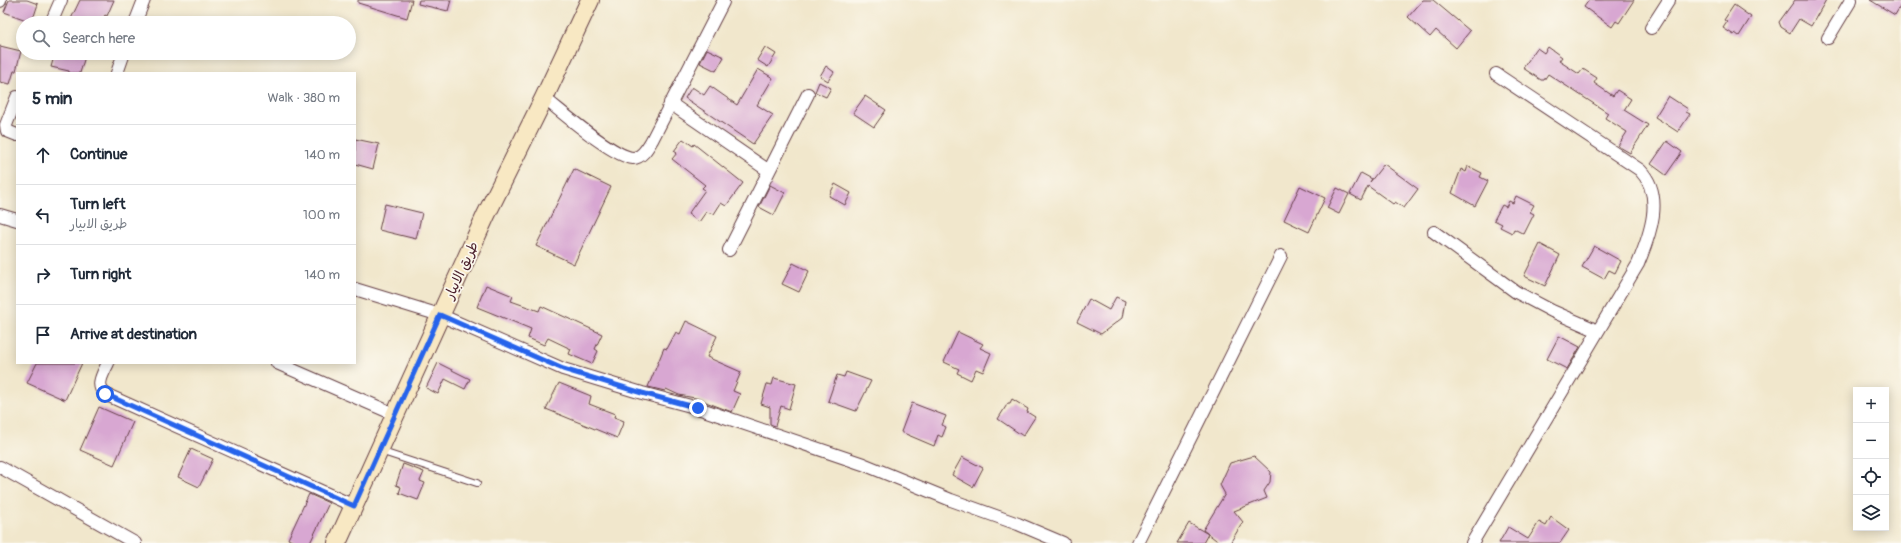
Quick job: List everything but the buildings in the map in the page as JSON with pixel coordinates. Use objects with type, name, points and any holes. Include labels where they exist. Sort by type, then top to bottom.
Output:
[{"type":"main road","name":"طريق الابيار","points":[[337,543],[394,414],[486,215],[544,98],[590,0]]},
{"type":"street","points":[[53,16],[61,0]]},
{"type":"street","points":[[138,16],[144,0]]},
{"type":"street","points":[[1651,28],[1669,0]]},
{"type":"street","points":[[1828,38],[1851,0]]},
{"type":"street","points":[[544,98],[620,154],[633,158],[646,151],[723,2]]},
{"type":"street","points":[[117,72],[122,60]]},
{"type":"street","points":[[1472,543],[1638,264],[1646,243],[1654,211],[1654,194],[1648,178],[1640,170],[1496,74]]},
{"type":"street","points":[[729,250],[808,94]]},
{"type":"street","points":[[16,100],[6,125],[7,131],[16,135]]},
{"type":"street","points":[[670,103],[768,171]]},
{"type":"street","points":[[0,215],[16,220]]},
{"type":"street","points":[[1434,232],[1516,292],[1552,311],[1598,330]]},
{"type":"street","points":[[1138,543],[1281,256]]},
{"type":"street","points":[[356,289],[440,315],[563,369],[698,408],[863,464],[1063,543]]},
{"type":"street","points":[[108,364],[99,384],[100,390],[105,394],[354,506]]},
{"type":"street","points":[[279,364],[394,414]]},
{"type":"street","points":[[0,467],[135,543]]},
{"type":"lane","points":[[378,450],[477,483]]},
{"type":"route","points":[[105,394],[354,506],[394,414],[440,315],[563,369],[698,408]]}]
